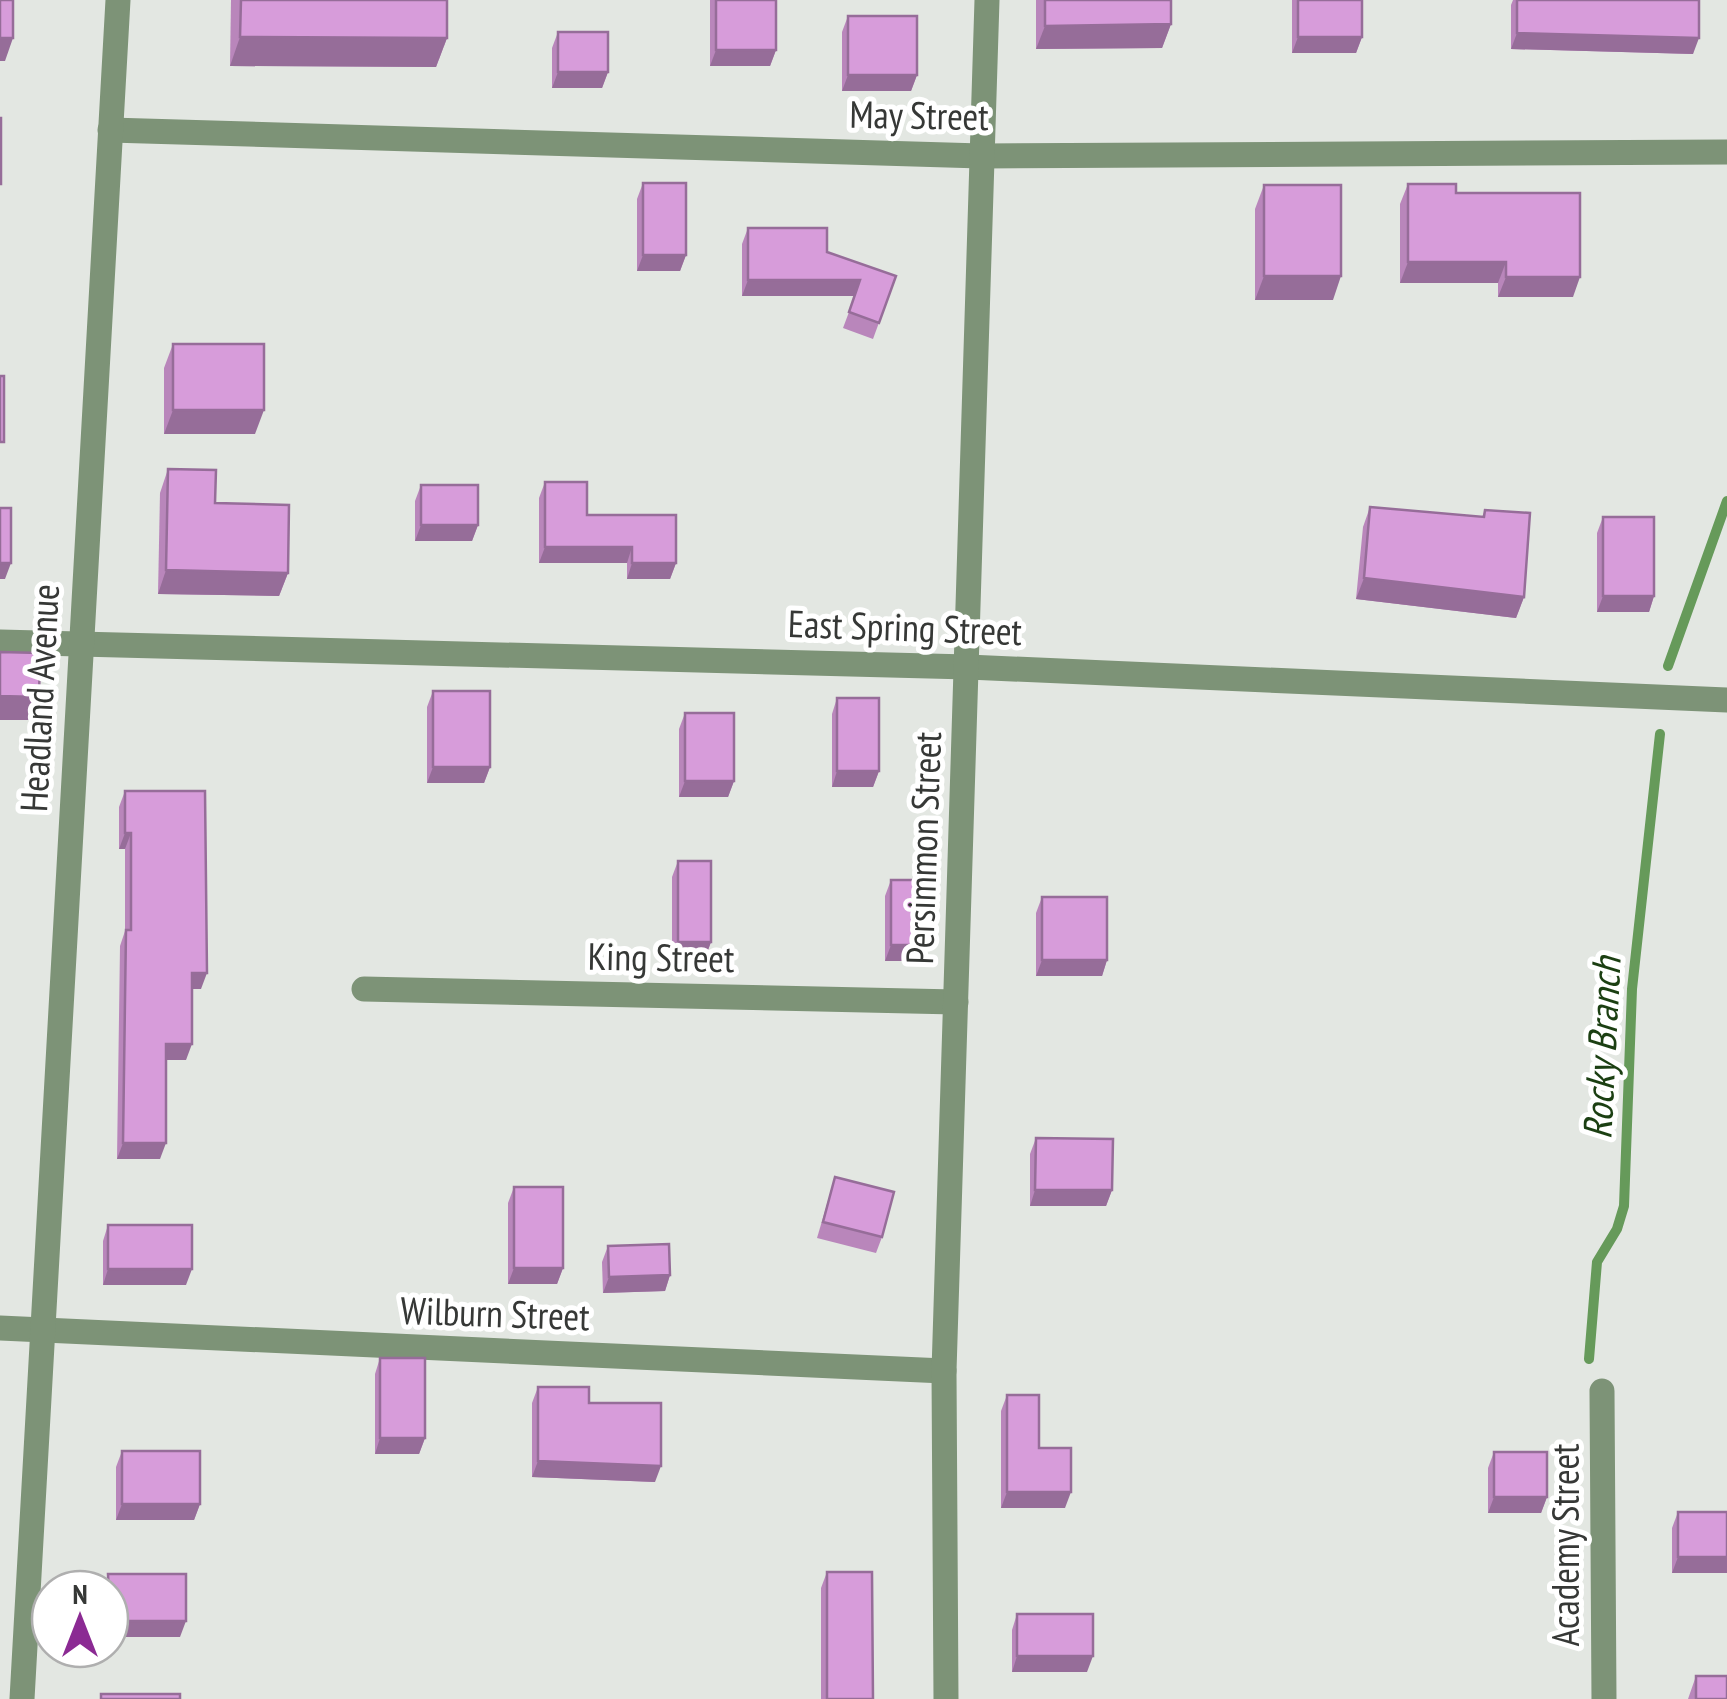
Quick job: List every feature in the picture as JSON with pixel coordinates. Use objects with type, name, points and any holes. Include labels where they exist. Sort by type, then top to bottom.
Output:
[{"type":"street","name":"Headland Avenue","points":[[22,1699],[118,0]]},
{"type":"street","name":"Persimmon Street","points":[[946,1699],[944,1371],[987,0]]},
{"type":"street","name":"May Street","points":[[110,130],[982,156],[1727,152]]},
{"type":"street","name":"East Spring Street","points":[[0,642],[968,667],[1727,700]]},
{"type":"street","name":"King Street","points":[[364,989],[956,1002]]},
{"type":"street","name":"Wilburn Street","points":[[0,1328],[42,1333],[944,1371]]},
{"type":"street","name":"Academy Street","points":[[1602,1391],[1604,1699]]},
{"type":"building","points":[[0,0],[13,0],[13,38],[0,38]]},
{"type":"building","points":[[241,0],[447,0],[447,38],[240,37]]},
{"type":"building","points":[[716,0],[776,0],[776,50],[716,50]]},
{"type":"building","points":[[1045,0],[1171,0],[1171,24],[1045,26]]},
{"type":"building","points":[[1298,0],[1362,0],[1362,37],[1298,37]]},
{"type":"building","points":[[1517,0],[1699,0],[1699,38],[1517,33]]},
{"type":"building","points":[[848,16],[917,16],[917,75],[848,75]]},
{"type":"building","points":[[558,32],[608,32],[608,72],[558,72]]},
{"type":"building","points":[[1,118],[1,184],[0,184]]},
{"type":"building","points":[[643,183],[686,183],[686,255],[643,255]]},
{"type":"building","points":[[1408,184],[1456,184],[1456,193],[1580,193],[1580,277],[1506,277],[1506,262],[1408,262]]},
{"type":"building","points":[[1264,185],[1341,185],[1341,276],[1264,276]]},
{"type":"building","points":[[748,228],[827,228],[827,252],[896,276],[879,323],[849,312],[860,280],[748,280]]},
{"type":"building","points":[[173,344],[264,344],[264,410],[173,410]]},
{"type":"building","points":[[0,376],[4,376],[4,442],[0,442]]},
{"type":"building","points":[[168,469],[216,470],[215,503],[289,505],[288,573],[166,570]]},
{"type":"building","points":[[545,482],[587,482],[587,515],[676,515],[676,563],[632,563],[632,547],[545,547]]},
{"type":"building","points":[[421,485],[478,485],[478,525],[421,525]]},
{"type":"building","points":[[1370,507],[1484,517],[1485,510],[1530,513],[1524,597],[1364,578]]},
{"type":"building","points":[[0,508],[11,508],[11,563],[0,563]]},
{"type":"building","points":[[1603,517],[1654,517],[1654,596],[1603,596]]},
{"type":"building","points":[[0,652],[40,653],[39,697],[0,696]]},
{"type":"building","points":[[433,691],[490,691],[490,767],[433,767]]},
{"type":"building","points":[[837,698],[879,698],[879,771],[837,771]]},
{"type":"building","points":[[685,713],[734,713],[734,781],[685,781]]},
{"type":"building","points":[[125,791],[205,791],[207,973],[192,973],[192,1044],[166,1044],[166,1143],[123,1143],[126,930],[131,930],[131,833],[125,833]]},
{"type":"building","points":[[678,861],[711,861],[711,942],[678,942]]},
{"type":"building","points":[[891,880],[917,880],[917,945],[891,945]]},
{"type":"building","points":[[1042,897],[1107,897],[1107,960],[1042,960]]},
{"type":"building","points":[[1036,1138],[1113,1139],[1112,1190],[1035,1190]]},
{"type":"building","points":[[835,1177],[894,1192],[882,1237],[823,1222]]},
{"type":"building","points":[[514,1187],[563,1187],[563,1268],[514,1268]]},
{"type":"building","points":[[108,1225],[192,1225],[192,1269],[108,1269]]},
{"type":"building","points":[[669,1244],[670,1275],[609,1277],[608,1246]]},
{"type":"building","points":[[380,1358],[425,1358],[425,1438],[380,1438]]},
{"type":"building","points":[[538,1387],[589,1387],[589,1403],[661,1403],[661,1466],[538,1461]]},
{"type":"building","points":[[1007,1395],[1039,1395],[1039,1448],[1071,1448],[1071,1492],[1007,1492]]},
{"type":"building","points":[[122,1451],[200,1451],[200,1504],[122,1504]]},
{"type":"building","points":[[1494,1452],[1547,1452],[1547,1497],[1494,1497]]},
{"type":"building","points":[[1678,1512],[1727,1512],[1727,1557],[1678,1557]]},
{"type":"building","points":[[827,1572],[872,1572],[873,1699],[827,1699]]},
{"type":"building","points":[[130,1574],[186,1574],[186,1621],[130,1621]]},
{"type":"building","points":[[1017,1614],[1093,1614],[1093,1656],[1017,1656]]},
{"type":"building","points":[[1696,1676],[1727,1676],[1727,1699],[1696,1699]]},
{"type":"building","points":[[101,1694],[180,1694],[180,1699],[101,1699]]},
{"type":"waterway","name":"Rocky Branch","points":[[1668,666],[1727,501]]},
{"type":"waterway","name":"Rocky Branch","points":[[1589,1359],[1597,1262],[1617,1229],[1624,1206],[1632,989],[1660,734]]}]
